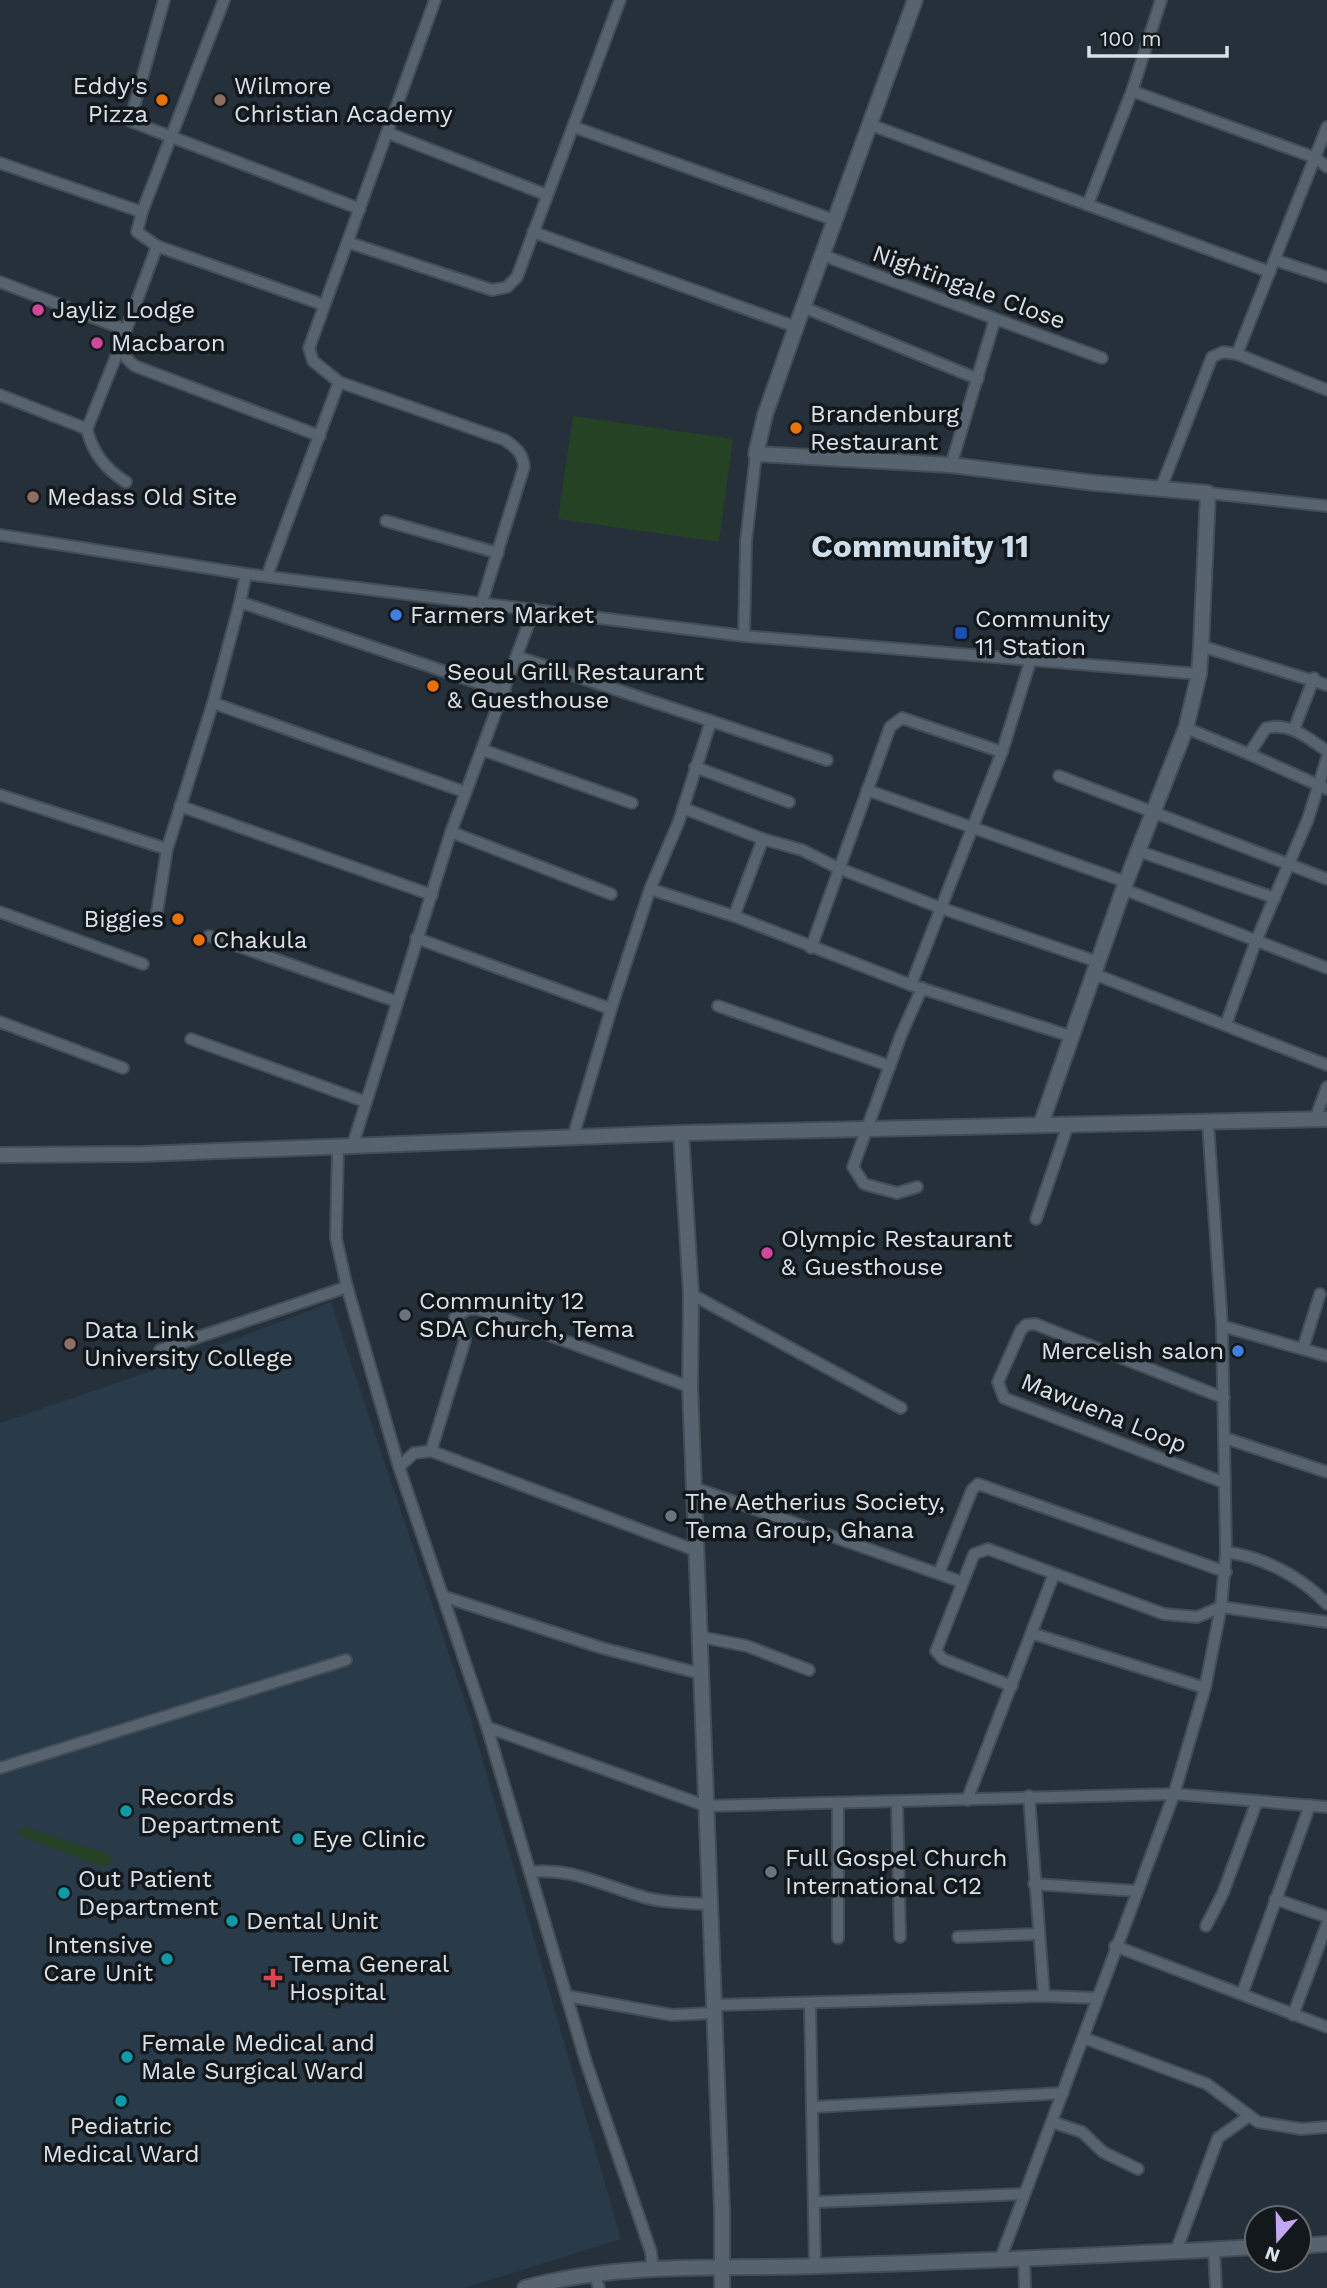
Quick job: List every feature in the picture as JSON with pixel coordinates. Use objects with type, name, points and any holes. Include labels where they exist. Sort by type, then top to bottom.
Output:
[{"type":"street","points":[[164,0],[130,121],[360,209]]},
{"type":"street","points":[[224,0],[142,212],[137,232],[157,246],[324,305]]},
{"type":"street","points":[[435,0],[350,243],[309,348],[313,361],[339,382],[505,440],[524,457],[524,467],[482,602]]},
{"type":"street","points":[[350,243],[492,290],[507,288],[517,277],[620,0]]},
{"type":"street","points":[[744,636],[746,541],[756,454],[765,415],[915,0]]},
{"type":"street","points":[[1088,204],[1132,91],[1161,0]]},
{"type":"street","points":[[1132,91],[1316,158],[1327,167]]},
{"type":"street","points":[[871,125],[1270,272]]},
{"type":"street","points":[[574,127],[834,220]]},
{"type":"street","points":[[1237,354],[1327,127]]},
{"type":"street","points":[[388,133],[547,195]]},
{"type":"street","points":[[0,163],[142,212]]},
{"type":"street","points":[[533,232],[796,327]]},
{"type":"street","points":[[126,482],[105,464],[91,447],[88,429],[157,246]]},
{"type":"street","name":"Nightingale Close","points":[[822,255],[1102,358]]},
{"type":"street","points":[[1275,260],[1327,277]]},
{"type":"street","points":[[0,282],[124,335]]},
{"type":"street","points":[[803,307],[978,379]]},
{"type":"street","points":[[951,465],[995,319]]},
{"type":"street","points":[[124,335],[122,352],[135,366],[320,436]]},
{"type":"street","points":[[1161,488],[1212,357],[1223,352],[1237,354],[1327,390]]},
{"type":"street","points":[[267,576],[339,382]]},
{"type":"street","points":[[0,396],[88,429]]},
{"type":"street","points":[[756,454],[951,465],[1327,506]]},
{"type":"street","points":[[1041,1124],[1125,885],[1186,728],[1199,674],[1202,646],[1208,493]]},
{"type":"street","points":[[386,521],[498,553]]},
{"type":"street","points":[[0,534],[246,574],[744,636],[1199,674]]},
{"type":"street","points":[[157,912],[166,849],[213,703],[246,574]]},
{"type":"street","points":[[240,602],[505,692]]},
{"type":"street","points":[[534,608],[451,832],[366,1102],[345,1145],[336,1238],[347,1287],[400,1467],[487,1727],[586,2062],[649,2243],[653,2271]]},
{"type":"street","points":[[1202,646],[1314,678],[1327,685]]},
{"type":"street","points":[[518,657],[827,761]]},
{"type":"street","points":[[917,1187],[897,1193],[864,1184],[853,1167],[917,987],[941,908],[1002,752],[1031,659]]},
{"type":"street","points":[[1294,730],[1314,678]]},
{"type":"street","points":[[213,703],[465,792]]},
{"type":"street","points":[[811,948],[890,727],[902,718],[1002,752]]},
{"type":"street","points":[[573,1137],[650,889],[682,808],[711,721]]},
{"type":"street","points":[[1249,754],[1266,728],[1277,725],[1294,730],[1327,751]]},
{"type":"street","points":[[1186,728],[1322,787]]},
{"type":"street","points":[[483,750],[632,803]]},
{"type":"street","points":[[1226,1024],[1256,941],[1322,787],[1327,758]]},
{"type":"street","points":[[695,767],[789,802]]},
{"type":"street","points":[[1059,776],[1327,879]]},
{"type":"street","points":[[867,790],[1125,885],[1327,968]]},
{"type":"street","points":[[0,795],[166,849]]},
{"type":"street","points":[[180,806],[432,895]]},
{"type":"street","points":[[682,808],[763,839],[802,850],[838,868],[1096,968],[1327,1065]]},
{"type":"street","points":[[451,832],[611,894]]},
{"type":"street","points":[[734,916],[763,839]]},
{"type":"street","points":[[1138,851],[1275,898]]},
{"type":"street","points":[[650,889],[734,916],[917,987],[1070,1036]]},
{"type":"street","points":[[0,912],[143,964]]},
{"type":"street","points":[[209,936],[396,1001]]},
{"type":"street","points":[[416,938],[611,1009]]},
{"type":"street","points":[[718,1006],[890,1066]]},
{"type":"street","points":[[0,1021],[123,1068]]},
{"type":"street","points":[[191,1039],[366,1102]]},
{"type":"street","points":[[0,1155],[681,1133],[1321,1119],[1327,1087]]},
{"type":"street","points":[[1000,2260],[1084,2038],[1115,1946],[1174,1794],[1205,1688],[1222,1608],[1226,1552],[1222,1326],[1208,1122]]},
{"type":"street","points":[[1036,1219],[1068,1125]]},
{"type":"street","points":[[681,1133],[691,1294],[690,1387],[701,1637],[722,2288]]},
{"type":"street","points":[[160,1350],[347,1287]]},
{"type":"street","points":[[691,1294],[901,1408]]},
{"type":"street","points":[[1303,1348],[1320,1294]]},
{"type":"street","points":[[431,1451],[465,1340],[455,1317],[468,1309],[478,1309],[690,1387]]},
{"type":"street","name":"Mawuena Loop","points":[[1224,1398],[1035,1324],[1026,1325],[1021,1330],[999,1382],[1004,1398],[1225,1483]]},
{"type":"street","points":[[1222,1326],[1327,1356]]},
{"type":"street","points":[[1225,1438],[1327,1472]]},
{"type":"street","points":[[400,1467],[414,1453],[431,1451],[697,1551]]},
{"type":"street","points":[[939,1573],[972,1490],[978,1485],[1226,1572]]},
{"type":"street","points":[[695,1488],[962,1583]]},
{"type":"street","points":[[1013,1686],[943,1659],[936,1651],[974,1553],[988,1549],[1164,1614],[1197,1617],[1222,1608],[1327,1622]]},
{"type":"street","points":[[1226,1552],[1252,1556],[1288,1575],[1327,1604]]},
{"type":"street","points":[[967,1800],[1034,1634],[1054,1574]]},
{"type":"street","points":[[444,1597],[602,1648],[702,1674]]},
{"type":"street","points":[[1034,1634],[1205,1688]]},
{"type":"street","points":[[701,1637],[747,1646],[809,1670]]},
{"type":"street","points":[[0,1768],[346,1660]]},
{"type":"street","points":[[487,1727],[706,1806],[838,1805],[1029,1796],[1174,1794],[1327,1807]]},
{"type":"street","points":[[1029,1796],[1044,1996]]},
{"type":"street","points":[[1206,1926],[1223,1893],[1257,1801]]},
{"type":"street","points":[[897,1802],[900,1937]]},
{"type":"street","points":[[838,1805],[838,1938]]},
{"type":"street","points":[[1242,1994],[1310,1805]]},
{"type":"street","points":[[530,1872],[572,1872],[656,1900],[710,1904]]},
{"type":"street","points":[[1034,1884],[1137,1891]]},
{"type":"street","points":[[1275,1899],[1327,1917]]},
{"type":"street","points":[[1293,2015],[1327,1924]]},
{"type":"street","points":[[958,1937],[1038,1934]]},
{"type":"street","points":[[1115,1946],[1327,2027]]},
{"type":"street","points":[[567,1996],[672,2015],[714,2009],[810,2004],[1044,1996],[1097,1998]]},
{"type":"street","points":[[810,2004],[816,2266]]},
{"type":"street","points":[[1084,2038],[1207,2084],[1265,2125],[1301,2129],[1327,2127]]},
{"type":"street","points":[[814,2107],[1063,2093]]},
{"type":"street","points":[[1177,2251],[1218,2138],[1250,2116]]},
{"type":"street","points":[[1052,2122],[1082,2132],[1103,2152],[1138,2169]]},
{"type":"street","points":[[816,2202],[1024,2194]]},
{"type":"street","points":[[525,2288],[597,2282],[653,2271],[723,2266],[1000,2260],[1243,2248]]},
{"type":"street","points":[[1214,2250],[1216,2288]]},
{"type":"street","points":[[1024,2259],[1025,2288]]},
{"type":"shaded area","name":"Tema General Hospital","points":[[331,1302],[470,1717],[621,2239],[464,2288],[0,2288],[0,1423],[160,1368]]},
{"type":"green space","points":[[573,416],[733,439],[719,542],[558,519]]},
{"type":"green space","points":[[23,1827],[106,1853],[111,1858],[110,1863],[103,1867],[20,1835],[17,1832]]},
{"type":"place","name":"Eddy's Pizza","points":[[162,100]]},
{"type":"place","name":"Wilmore Christian Academy","points":[[220,100]]},
{"type":"place","name":"Jayliz Lodge","points":[[38,310]]},
{"type":"place","name":"Macbaron","points":[[97,343]]},
{"type":"place","name":"Brandenburg Restaurant","points":[[796,428]]},
{"type":"place","name":"Medass Old Site","points":[[33,497]]},
{"type":"place","name":"Farmers Market","points":[[396,615]]},
{"type":"place","name":"Community 11 Station","points":[[961,633]]},
{"type":"place","name":"Seoul Grill Restaurant & Guesthouse","points":[[433,686]]},
{"type":"place","name":"Biggies","points":[[178,919]]},
{"type":"place","name":"Chakula","points":[[199,940]]},
{"type":"place","name":"Olympic Restaurant & Guesthouse","points":[[767,1253]]},
{"type":"place","name":"Community 12 SDA Church, Tema","points":[[405,1315]]},
{"type":"place","name":"Data Link University College","points":[[70,1344]]},
{"type":"place","name":"Mercelish salon","points":[[1238,1351]]},
{"type":"place","name":"The Aetherius Society, Tema Group, Ghana","points":[[671,1516]]},
{"type":"place","name":"Records Department","points":[[126,1811]]},
{"type":"place","name":"Eye Clinic","points":[[298,1839]]},
{"type":"place","name":"Full Gospel Church International C12","points":[[771,1872]]},
{"type":"place","name":"Out Patient Department","points":[[64,1893]]},
{"type":"place","name":"Dental Unit","points":[[232,1921]]},
{"type":"place","name":"Intensive Care Unit","points":[[167,1959]]},
{"type":"place","name":"Tema General Hospital","points":[[273,1978]]},
{"type":"place","name":"Female Medical and Male Surgical Ward","points":[[127,2057]]},
{"type":"place","name":"Pediatric Medical Ward","points":[[121,2101]]},
{"type":"district","name":"Community 11","points":[[920,546]]}]
